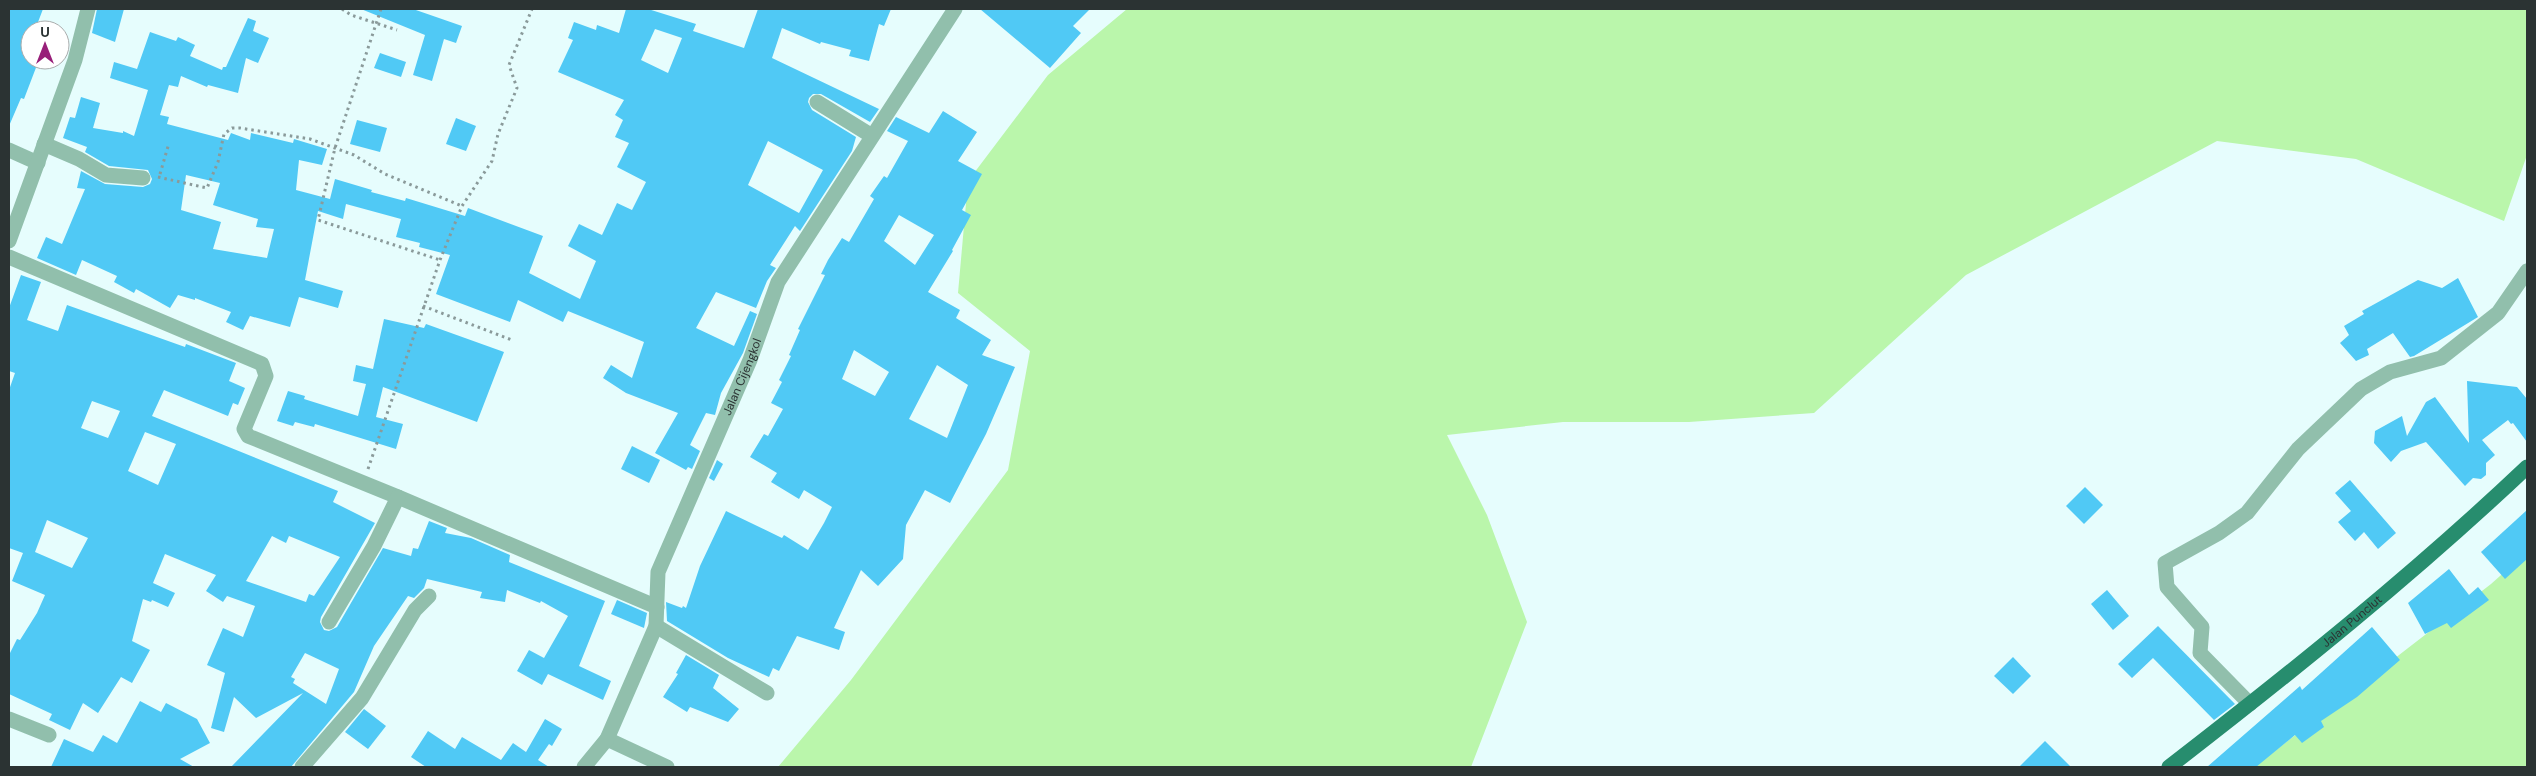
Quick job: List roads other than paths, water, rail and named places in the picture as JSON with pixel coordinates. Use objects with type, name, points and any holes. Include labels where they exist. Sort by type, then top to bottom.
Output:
[{"type":"main road","name":"Jalan Punclut","points":[[2168,767],[2250,704],[2456,534],[2527,468]]},
{"type":"street","points":[[9,241],[75,60],[88,9]]},
{"type":"street","name":"Jalan Cijengkol","points":[[584,767],[607,739],[656,626],[658,572],[750,360],[778,282],[955,9]]},
{"type":"street","points":[[817,102],[872,136]]},
{"type":"street","points":[[44,144],[79,159],[106,174],[143,178]]},
{"type":"street","points":[[9,150],[38,162]]},
{"type":"street","points":[[9,258],[259,362],[264,367],[266,376],[244,429],[244,434],[657,607]]},
{"type":"street","points":[[2250,704],[2200,653],[2202,626],[2167,587],[2165,563],[2219,532],[2247,513],[2298,449],[2361,390],[2390,372],[2441,358],[2498,313],[2527,271]]},
{"type":"street","points":[[329,622],[374,546],[398,497]]},
{"type":"street","points":[[302,767],[365,694],[415,610],[429,596]]},
{"type":"street","points":[[656,626],[767,693]]},
{"type":"street","points":[[9,719],[49,735]]},
{"type":"street","points":[[607,739],[667,767]]}]
